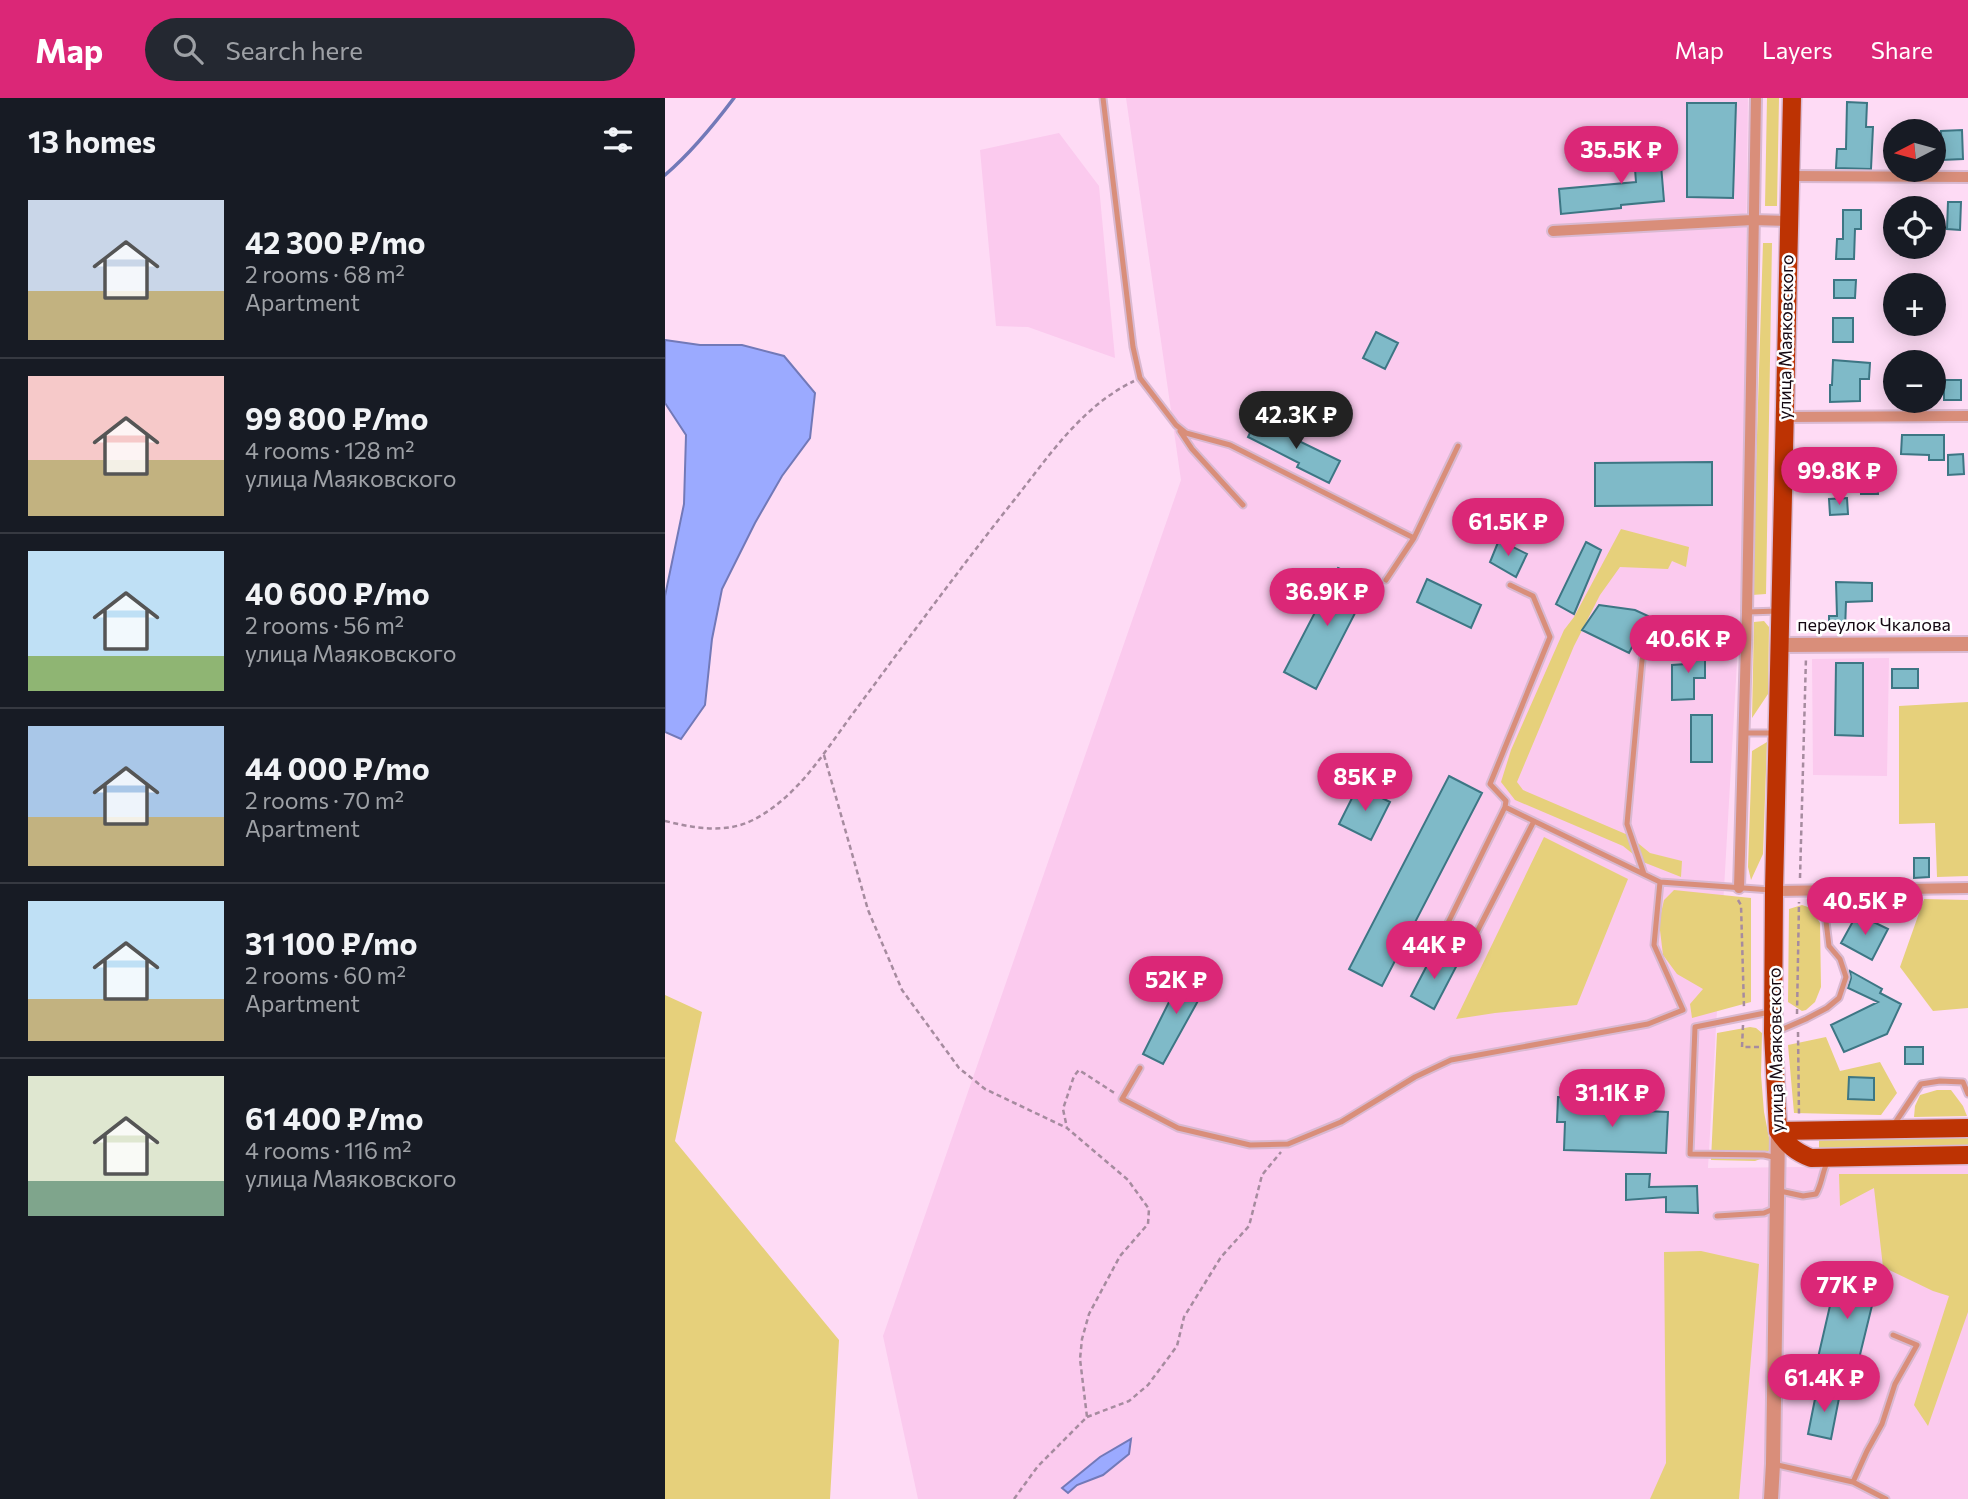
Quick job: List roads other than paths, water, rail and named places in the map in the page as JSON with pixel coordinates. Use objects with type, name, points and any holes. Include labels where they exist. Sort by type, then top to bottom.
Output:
[{"type":"main road","name":"улица Маяковского","points":[[1777,1131],[1773,1012],[1774,891],[1792,98]]},
{"type":"main road","points":[[1777,1131],[1968,1128]]},
{"type":"main road","points":[[1777,1131],[1796,1151],[1811,1158],[1968,1155]]},
{"type":"street","name":"улица Маяковского","points":[[1735,888],[1744,733],[1756,98]]},
{"type":"street","points":[[1790,176],[1968,177]]},
{"type":"street","points":[[1553,231],[1752,219],[1788,221]]},
{"type":"street","points":[[1785,417],[1968,416]]},
{"type":"street","name":"переулок Чкалова","points":[[1781,645],[1968,644]]},
{"type":"street","points":[[1774,891],[1968,888]]},
{"type":"street","name":"улица Маяковского","points":[[1771,1499],[1777,1131]]},
{"type":"lane","points":[[1103,98],[1133,347],[1140,378],[1192,449],[1243,505]]},
{"type":"lane","points":[[1176,425],[1187,433],[1230,445],[1414,538]]},
{"type":"lane","points":[[1386,580],[1414,538],[1458,446]]},
{"type":"lane","points":[[1510,585],[1533,596],[1550,636],[1490,784],[1506,801],[1505,807],[1439,940],[1464,957],[1534,821]]},
{"type":"lane","points":[[1747,612],[1781,611]]},
{"type":"lane","points":[[1644,874],[1627,824],[1642,660],[1653,626]]},
{"type":"lane","points":[[1744,733],[1778,733]]},
{"type":"lane","points":[[1505,807],[1661,882],[1774,891]]},
{"type":"lane","points":[[1140,1068],[1122,1099],[1178,1128],[1250,1144],[1288,1144],[1341,1122],[1415,1077],[1451,1060],[1649,1024],[1683,1010],[1654,945],[1661,882]]},
{"type":"lane","points":[[1774,1040],[1839,998],[1846,977],[1840,959],[1829,946],[1824,905],[1816,897],[1802,890]]},
{"type":"lane","points":[[1773,1012],[1695,1027],[1691,1154],[1764,1155],[1778,1158]]},
{"type":"lane","points":[[1891,1129],[1921,1084],[1963,1082],[1968,1094]]},
{"type":"lane","points":[[1777,1190],[1803,1196],[1816,1194],[1829,1159]]},
{"type":"lane","points":[[1717,1216],[1764,1213],[1776,1207]]},
{"type":"lane","points":[[1853,1482],[1882,1424],[1895,1384],[1917,1345],[1893,1335]]},
{"type":"lane","points":[[1773,1464],[1853,1482],[1887,1499]]},
{"type":"water","points":[[665,340],[700,345],[742,345],[784,356],[815,393],[810,438],[782,476],[722,589],[712,639],[705,705],[681,739],[665,732],[665,596],[684,504],[686,435],[665,403]]},
{"type":"water","points":[[1131,1439],[1129,1454],[1103,1475],[1077,1485],[1068,1493],[1062,1488],[1100,1457]]},
{"type":"waterway","points":[[665,175],[702,138],[734,98]]}]
